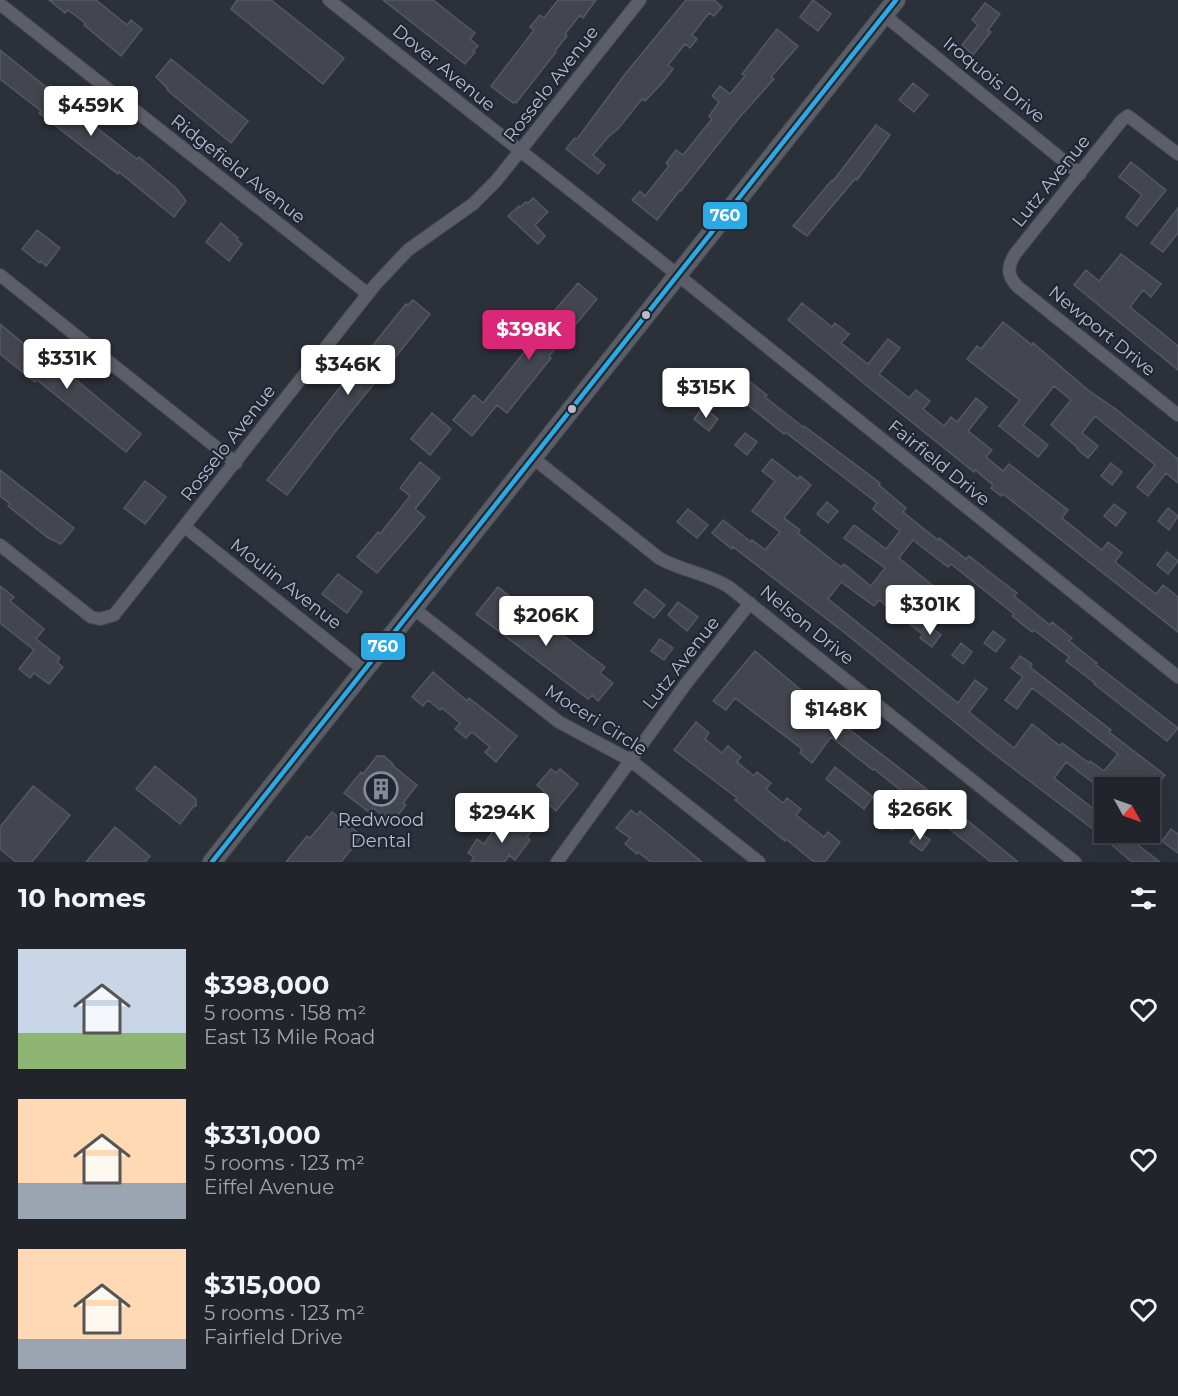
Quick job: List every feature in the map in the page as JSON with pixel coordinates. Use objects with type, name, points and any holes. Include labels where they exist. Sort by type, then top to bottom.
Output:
[{"type":"main road","points":[[212,862],[896,0]]},
{"type":"street","name":"Dover Avenue","points":[[329,0],[678,276]]},
{"type":"street","name":"Rosselo Avenue","points":[[0,545],[91,617],[110,618],[118,612],[368,294],[408,250],[485,193],[640,0]]},
{"type":"street","name":"Ridgefield Avenue","points":[[0,4],[368,294]]},
{"type":"street","name":"Iroquois Drive","points":[[884,15],[1080,174]]},
{"type":"street","name":"Lutz Avenue","points":[[1008,271],[1015,254],[1122,120],[1128,116],[1178,154]]},
{"type":"street","name":"Newport Drive","points":[[1008,271],[1011,280],[1018,287],[1178,415]]},
{"type":"street","points":[[0,275],[236,463]]},
{"type":"street","name":"Fairfield Drive","points":[[678,276],[1178,677]]},
{"type":"street","name":"Nelson Drive","points":[[533,458],[659,558],[682,569],[721,582],[750,603],[1075,862]]},
{"type":"street","name":"Moulin Avenue","points":[[185,527],[364,670]]},
{"type":"street","name":"Lutz Avenue","points":[[557,862],[685,685],[750,603]]},
{"type":"street","name":"Moceri Circle","points":[[413,608],[559,722],[630,760],[759,862]]},
{"type":"building","points":[[49,0],[96,0],[127,25],[131,20],[142,29],[121,56],[84,25],[85,23],[68,10],[65,13]]},
{"type":"building","points":[[237,0],[271,0],[344,58],[323,84],[231,9]]},
{"type":"building","points":[[383,0],[433,0],[475,33],[470,39],[478,46],[473,51],[475,52],[465,64]]},
{"type":"building","points":[[558,0],[596,0],[583,18],[580,15],[565,34],[567,36],[556,52],[516,103],[513,103],[491,86],[534,30],[530,27],[540,15],[544,18]]},
{"type":"building","points":[[686,0],[714,0],[722,7],[714,16],[709,13],[692,35],[697,39],[690,48],[685,44],[668,65],[673,69],[663,82],[645,101],[642,99],[593,155],[605,165],[598,174],[566,149],[575,138],[577,139],[626,73]]},
{"type":"building","points":[[813,0],[831,14],[818,31],[800,17]]},
{"type":"building","points":[[985,3],[1000,14],[988,30],[991,32],[973,55],[962,45],[978,25],[972,20]]},
{"type":"building","points":[[777,29],[798,46],[771,77],[774,79],[739,118],[657,220],[632,200],[640,191],[645,196],[669,166],[666,163],[676,150],[683,155],[712,119],[709,116],[719,102],[712,96],[720,86],[730,94],[745,76],[742,74]]},
{"type":"building","points":[[0,50],[176,188],[186,201],[174,217],[119,172],[118,174],[39,113],[41,111],[0,79]]},
{"type":"building","points":[[171,59],[248,121],[231,143],[167,90],[156,77]]},
{"type":"building","points":[[913,83],[928,95],[914,112],[899,100]]},
{"type":"building","points":[[876,125],[890,135],[857,180],[855,179],[807,236],[793,226],[833,181]]},
{"type":"building","points":[[1131,162],[1166,190],[1137,226],[1126,217],[1142,195],[1119,177]]},
{"type":"building","points":[[533,198],[548,212],[535,225],[545,236],[538,244],[508,216]]},
{"type":"building","points":[[1178,208],[1178,233],[1163,252],[1151,243]]},
{"type":"building","points":[[221,223],[242,244],[229,261],[206,242]]},
{"type":"building","points":[[37,230],[60,248],[46,266],[22,249]]},
{"type":"building","points":[[1121,254],[1161,284],[1151,297],[1143,290],[1130,307],[1178,346],[1178,370],[1074,285],[1086,270],[1099,281]]},
{"type":"building","points":[[578,283],[597,299],[549,356],[551,358],[507,413],[497,405],[472,436],[453,420],[474,395],[483,403],[535,339],[532,337]]},
{"type":"building","points":[[413,300],[430,314],[287,495],[267,480],[406,304],[408,305]]},
{"type":"building","points":[[802,303],[832,327],[835,323],[849,334],[841,343],[868,364],[888,339],[900,348],[879,374],[909,398],[916,390],[930,401],[923,409],[944,426],[951,417],[957,422],[976,398],[987,407],[968,431],[992,450],[986,457],[1003,471],[1009,464],[1068,510],[1062,518],[1102,550],[1108,542],[1122,553],[1115,562],[1156,594],[1163,585],[1178,597],[1178,632],[1003,494],[1001,496],[991,488],[993,485],[975,470],[974,472],[788,320]]},
{"type":"building","points":[[1003,322],[1032,345],[1033,343],[1088,390],[1178,459],[1178,483],[1166,473],[1148,496],[1137,487],[1155,465],[1095,416],[1082,433],[1098,446],[1088,458],[1051,425],[1071,400],[1054,386],[1023,425],[1048,445],[1038,457],[999,426],[1020,400],[967,359],[977,346],[981,349]]},
{"type":"building","points":[[0,324],[24,344],[26,342],[54,367],[57,364],[141,434],[126,452],[37,380],[35,382],[0,354]]},
{"type":"building","points":[[740,374],[803,427],[880,483],[879,485],[906,508],[903,512],[938,540],[939,538],[966,559],[969,556],[1017,593],[1014,596],[1050,625],[1052,622],[1072,638],[1069,641],[1097,663],[1095,664],[1178,728],[1167,741],[1066,661],[1069,657],[1034,630],[1032,632],[1012,616],[1014,614],[951,564],[948,567],[913,540],[899,558],[936,588],[938,586],[950,596],[921,633],[879,600],[874,606],[841,582],[828,599],[958,703],[975,680],[987,689],[969,712],[1014,748],[1032,724],[1060,746],[1062,743],[1104,771],[1118,754],[1032,688],[1017,709],[1005,700],[1023,677],[1011,668],[1020,656],[1032,664],[1030,667],[1111,730],[1109,732],[1165,775],[1160,781],[1160,777],[1140,775],[1139,777],[1094,777],[1094,783],[1066,762],[1054,778],[1094,809],[1094,830],[989,750],[845,633],[712,533],[723,520],[765,550],[780,532],[752,511],[775,481],[762,471],[772,459],[798,479],[800,476],[811,485],[784,518],[800,530],[798,533],[841,567],[844,564],[871,586],[885,568],[844,538],[854,525],[886,549],[900,531],[873,509],[877,503],[728,389]]},
{"type":"building","points":[[703,407],[718,419],[709,431],[694,419]]},
{"type":"building","points":[[432,413],[451,429],[430,455],[411,439]]},
{"type":"building","points":[[745,433],[757,442],[747,455],[735,445]]},
{"type":"building","points":[[420,462],[440,478],[415,509],[425,517],[377,573],[357,557],[378,532],[380,534],[410,496],[400,488]]},
{"type":"building","points":[[1111,463],[1122,472],[1112,485],[1101,476]]},
{"type":"building","points":[[0,470],[74,528],[61,544],[47,537],[8,506],[10,504],[0,496]]},
{"type":"building","points":[[145,481],[166,497],[145,524],[124,508]]},
{"type":"building","points":[[827,502],[838,511],[828,523],[817,514]]},
{"type":"building","points":[[1114,504],[1126,513],[1116,526],[1104,516]]},
{"type":"building","points":[[1168,508],[1178,516],[1169,530],[1158,521]]},
{"type":"building","points":[[688,509],[708,525],[697,538],[677,522]]},
{"type":"building","points":[[1167,552],[1178,561],[1168,574],[1157,565]]},
{"type":"building","points":[[338,574],[362,592],[347,613],[322,594]]},
{"type":"building","points":[[0,586],[14,597],[10,601],[44,629],[36,639],[60,658],[57,662],[63,667],[49,684],[34,673],[30,678],[19,669],[34,650],[0,623]]},
{"type":"building","points":[[498,587],[512,598],[507,604],[533,624],[537,620],[558,636],[560,633],[605,667],[600,673],[613,683],[598,701],[592,695],[588,699],[476,614]]},
{"type":"building","points":[[645,589],[665,605],[654,618],[634,603]]},
{"type":"building","points":[[678,602],[698,617],[687,631],[668,615]]},
{"type":"building","points":[[929,626],[941,635],[932,647],[920,638]]},
{"type":"building","points":[[993,631],[1005,640],[996,652],[984,643]]},
{"type":"building","points":[[660,639],[673,648],[664,660],[651,651]]},
{"type":"building","points":[[961,643],[972,652],[963,664],[952,655]]},
{"type":"building","points":[[755,651],[828,713],[1018,862],[991,862],[831,737],[812,763],[800,753],[802,749],[735,698],[726,710],[713,701]]},
{"type":"building","points":[[433,672],[467,701],[469,698],[517,736],[496,762],[485,752],[490,747],[472,732],[466,738],[455,729],[460,723],[442,708],[440,710],[428,700],[423,706],[412,697]]},
{"type":"building","points":[[696,722],[709,733],[705,739],[722,753],[728,746],[741,757],[737,762],[754,776],[757,772],[771,783],[766,789],[783,803],[787,798],[801,809],[796,815],[824,837],[828,832],[840,842],[825,862],[814,862],[786,839],[785,841],[735,800],[737,798],[674,750]]},
{"type":"building","name":"Redwood Dental","points":[[377,756],[384,756],[417,785],[403,803],[406,805],[394,820],[388,820],[373,808],[369,812],[344,793]]},
{"type":"building","points":[[155,766],[196,799],[196,806],[180,824],[136,789]]},
{"type":"building","points":[[835,767],[873,797],[864,809],[826,779]]},
{"type":"building","points":[[551,769],[556,773],[560,769],[578,784],[556,811],[545,801],[549,796],[537,785]]},
{"type":"building","points":[[33,786],[70,815],[32,862],[16,862],[0,849],[0,827]]},
{"type":"building","points":[[631,810],[637,815],[640,811],[702,862],[651,862],[638,852],[637,854],[625,844],[630,838],[616,828]]},
{"type":"building","points":[[890,810],[901,819],[892,830],[880,822]]},
{"type":"building","points":[[332,812],[362,836],[341,862],[286,862],[307,836],[310,838]]},
{"type":"building","points":[[514,818],[531,832],[527,837],[530,840],[515,860],[509,855],[505,862],[471,862],[474,857],[468,853],[477,839],[484,844],[497,826],[504,831]]},
{"type":"building","points":[[115,827],[150,856],[145,862],[86,862]]},
{"type":"building","points":[[1171,829],[1178,834],[1178,853],[1162,841]]},
{"type":"building","points":[[918,832],[930,840],[922,851],[910,842]]},
{"type":"building","points":[[1109,843],[1135,843],[1160,862],[1132,862]]},
{"type":"transit line","name":"760","points":[[212,862],[896,0]]},
{"type":"place","name":"Redwood Dental","points":[[381,789]]}]
